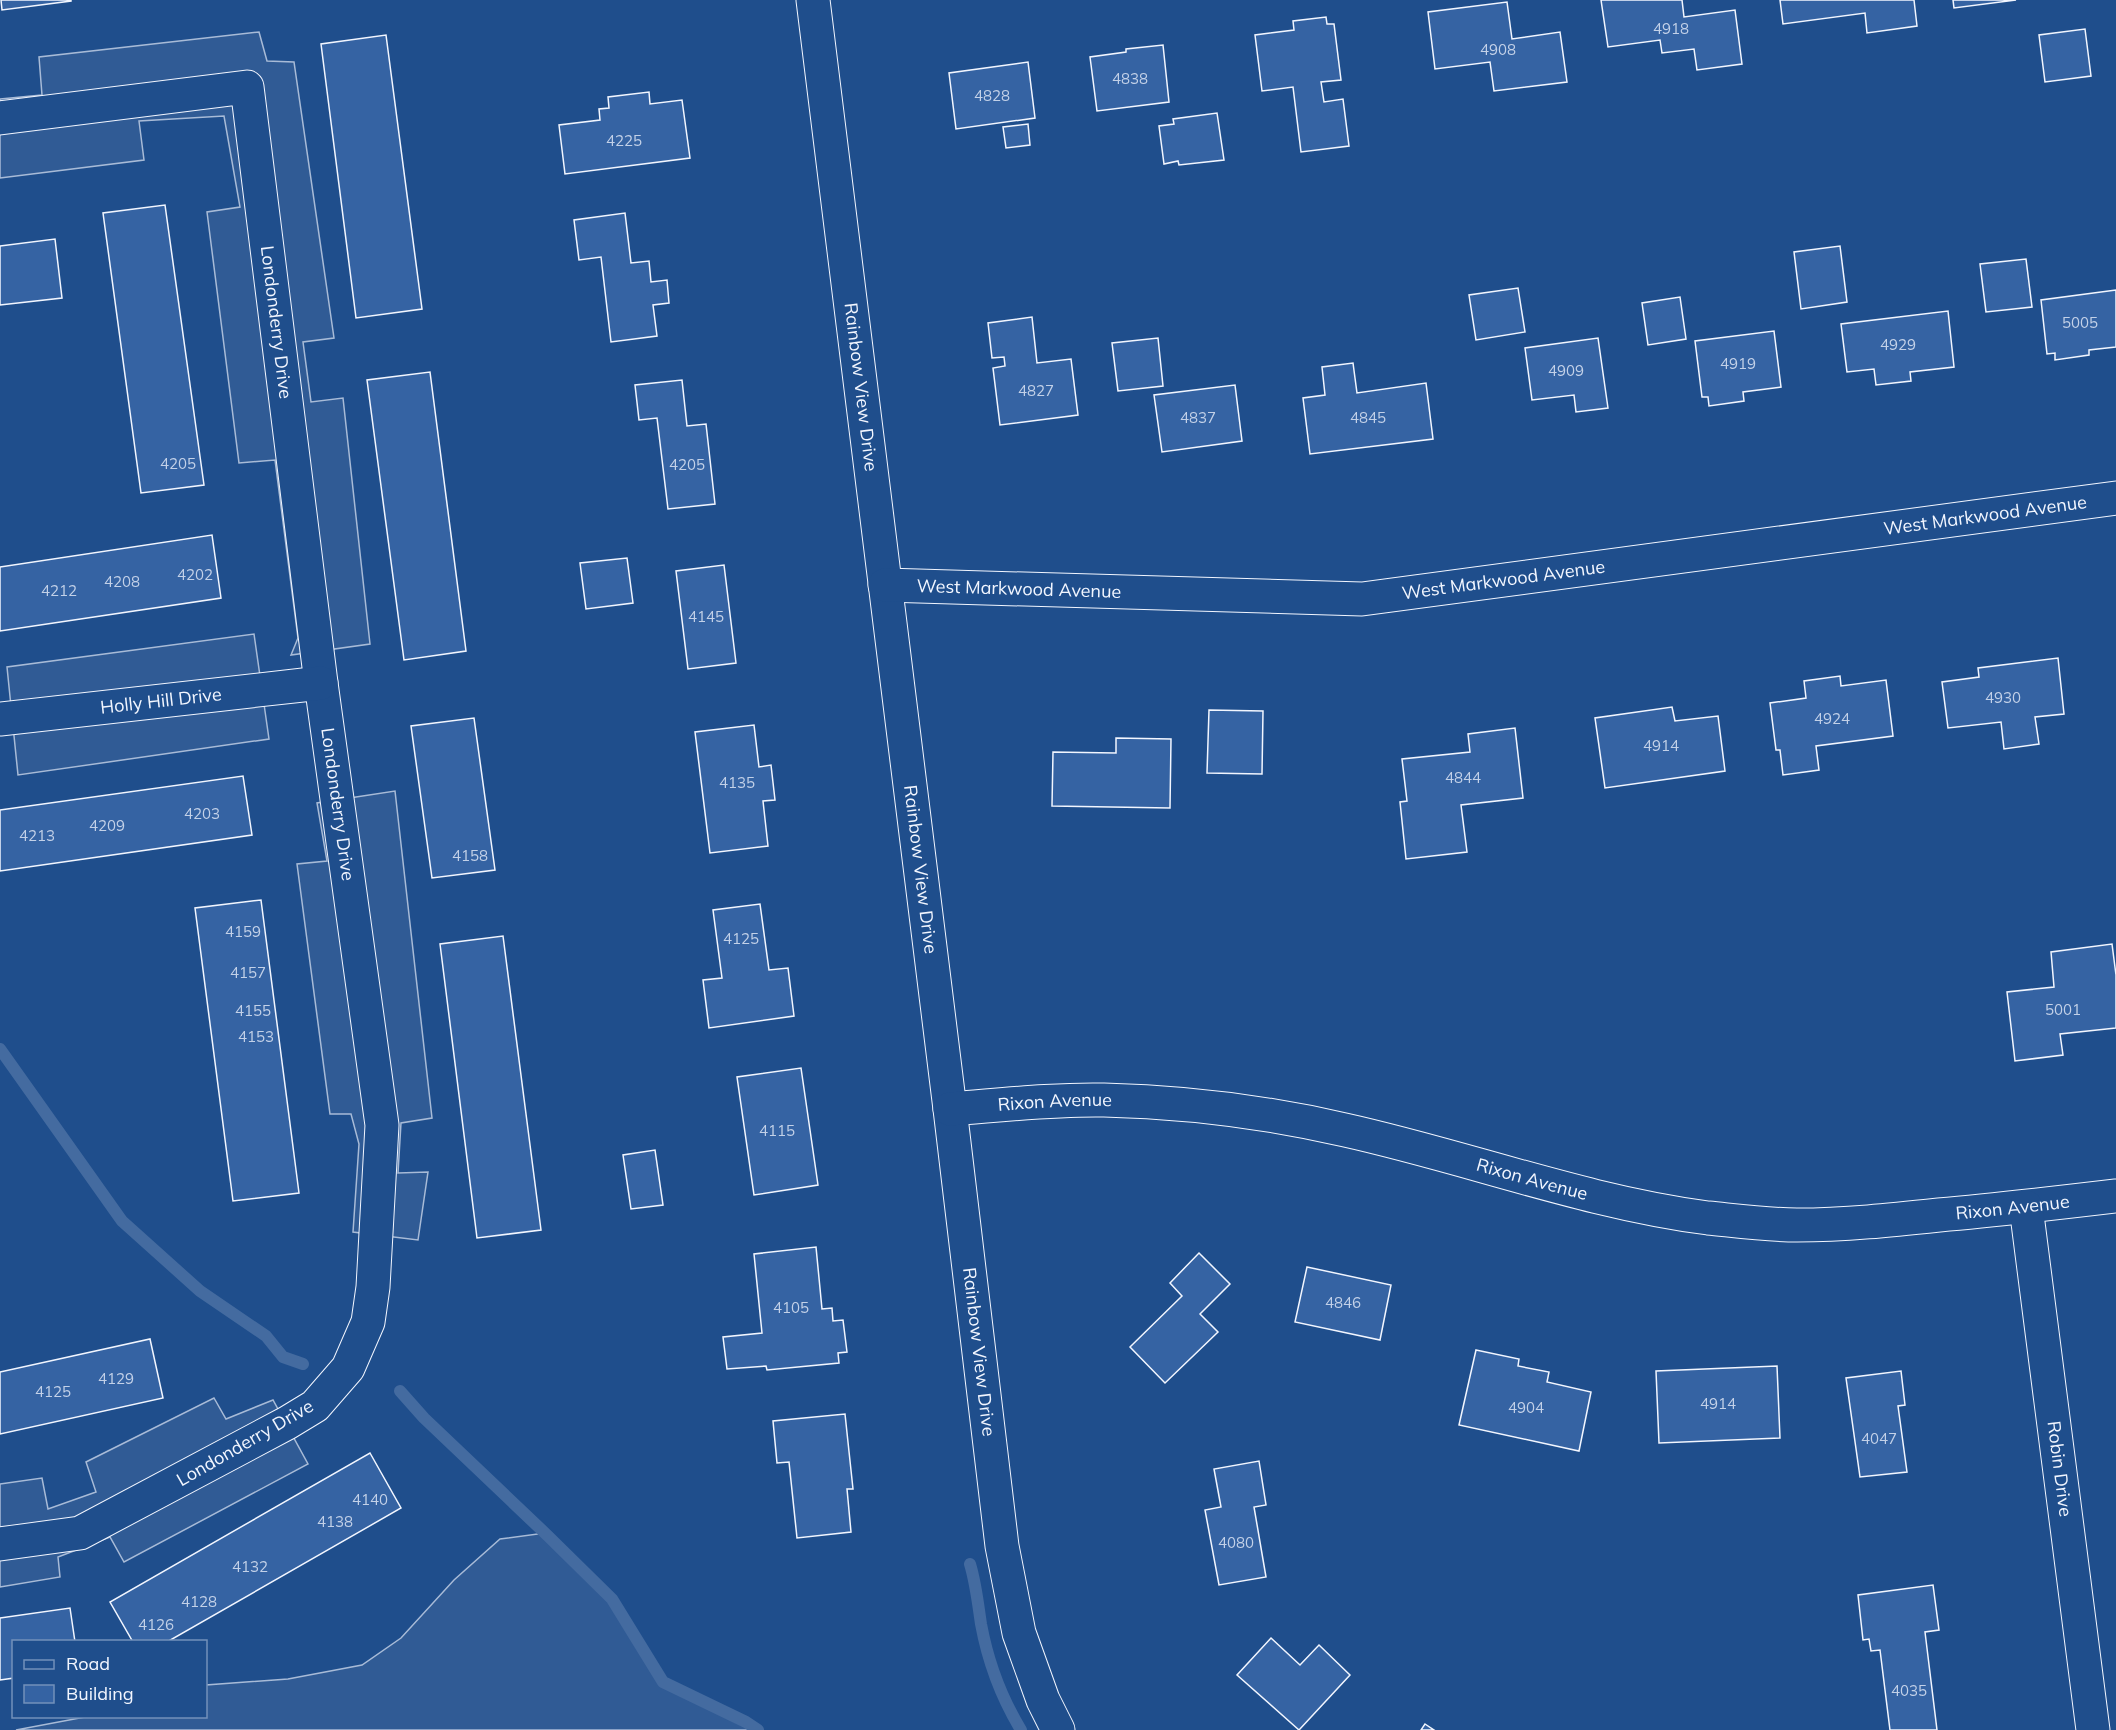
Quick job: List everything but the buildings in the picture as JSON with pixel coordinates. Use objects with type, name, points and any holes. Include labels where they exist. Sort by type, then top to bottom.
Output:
[{"type":"street","name":"Rainbow View Drive","points":[[813,0],[1008,1583],[1019,1633],[1030,1667],[1058,1730]]},
{"type":"street","name":"Londonderry Drive","points":[[0,118],[247,87],[321,683],[382,1125],[371,1304],[363,1337],[348,1368],[327,1393],[315,1406],[287,1423],[80,1533],[0,1544]]},
{"type":"street","name":"West Markwood Avenue","points":[[885,585],[1362,599],[2116,498]]},
{"type":"street","name":"Holly Hill Drive","points":[[0,719],[321,683]]},
{"type":"street","name":"Rixon Avenue","points":[[950,1109],[1034,1102],[1103,1100],[1173,1104],[1294,1119],[1380,1138],[1633,1206],[1751,1222],[1796,1225],[1852,1224],[2116,1196]]},
{"type":"street","name":"Robin Drive","points":[[2026,1207],[2093,1730]]},
{"type":"shaded area","points":[[259,32],[267,61],[294,62],[334,338],[303,342],[311,402],[343,398],[370,644],[291,655],[298,638],[275,460],[239,463],[207,212],[240,207],[224,116],[139,121],[144,160],[0,178],[0,99],[42,95],[39,57]]},
{"type":"shaded area","points":[[254,634],[269,739],[18,775],[7,667]]},
{"type":"shaded area","points":[[395,791],[432,1118],[401,1123],[398,1173],[428,1172],[418,1240],[353,1232],[359,1144],[351,1114],[330,1114],[297,864],[327,861],[317,803]]},
{"type":"shaded area","points":[[214,1398],[226,1419],[273,1400],[308,1464],[124,1562],[110,1537],[58,1557],[60,1577],[0,1587],[0,1484],[42,1478],[48,1509],[96,1492],[86,1462]]},
{"type":"shaded area","points":[[545,1533],[612,1599],[663,1682],[758,1730],[16,1730],[80,1718],[207,1718],[207,1685],[288,1679],[362,1665],[401,1638],[454,1580],[500,1539]]},
{"type":"waterway","points":[[0,1049],[122,1221],[200,1291],[266,1336],[283,1357],[303,1364]]},
{"type":"waterway","points":[[400,1391],[424,1418],[612,1599],[663,1682],[758,1730]]},
{"type":"waterway","points":[[970,1564],[991,1666],[1007,1705],[1021,1730]]}]
